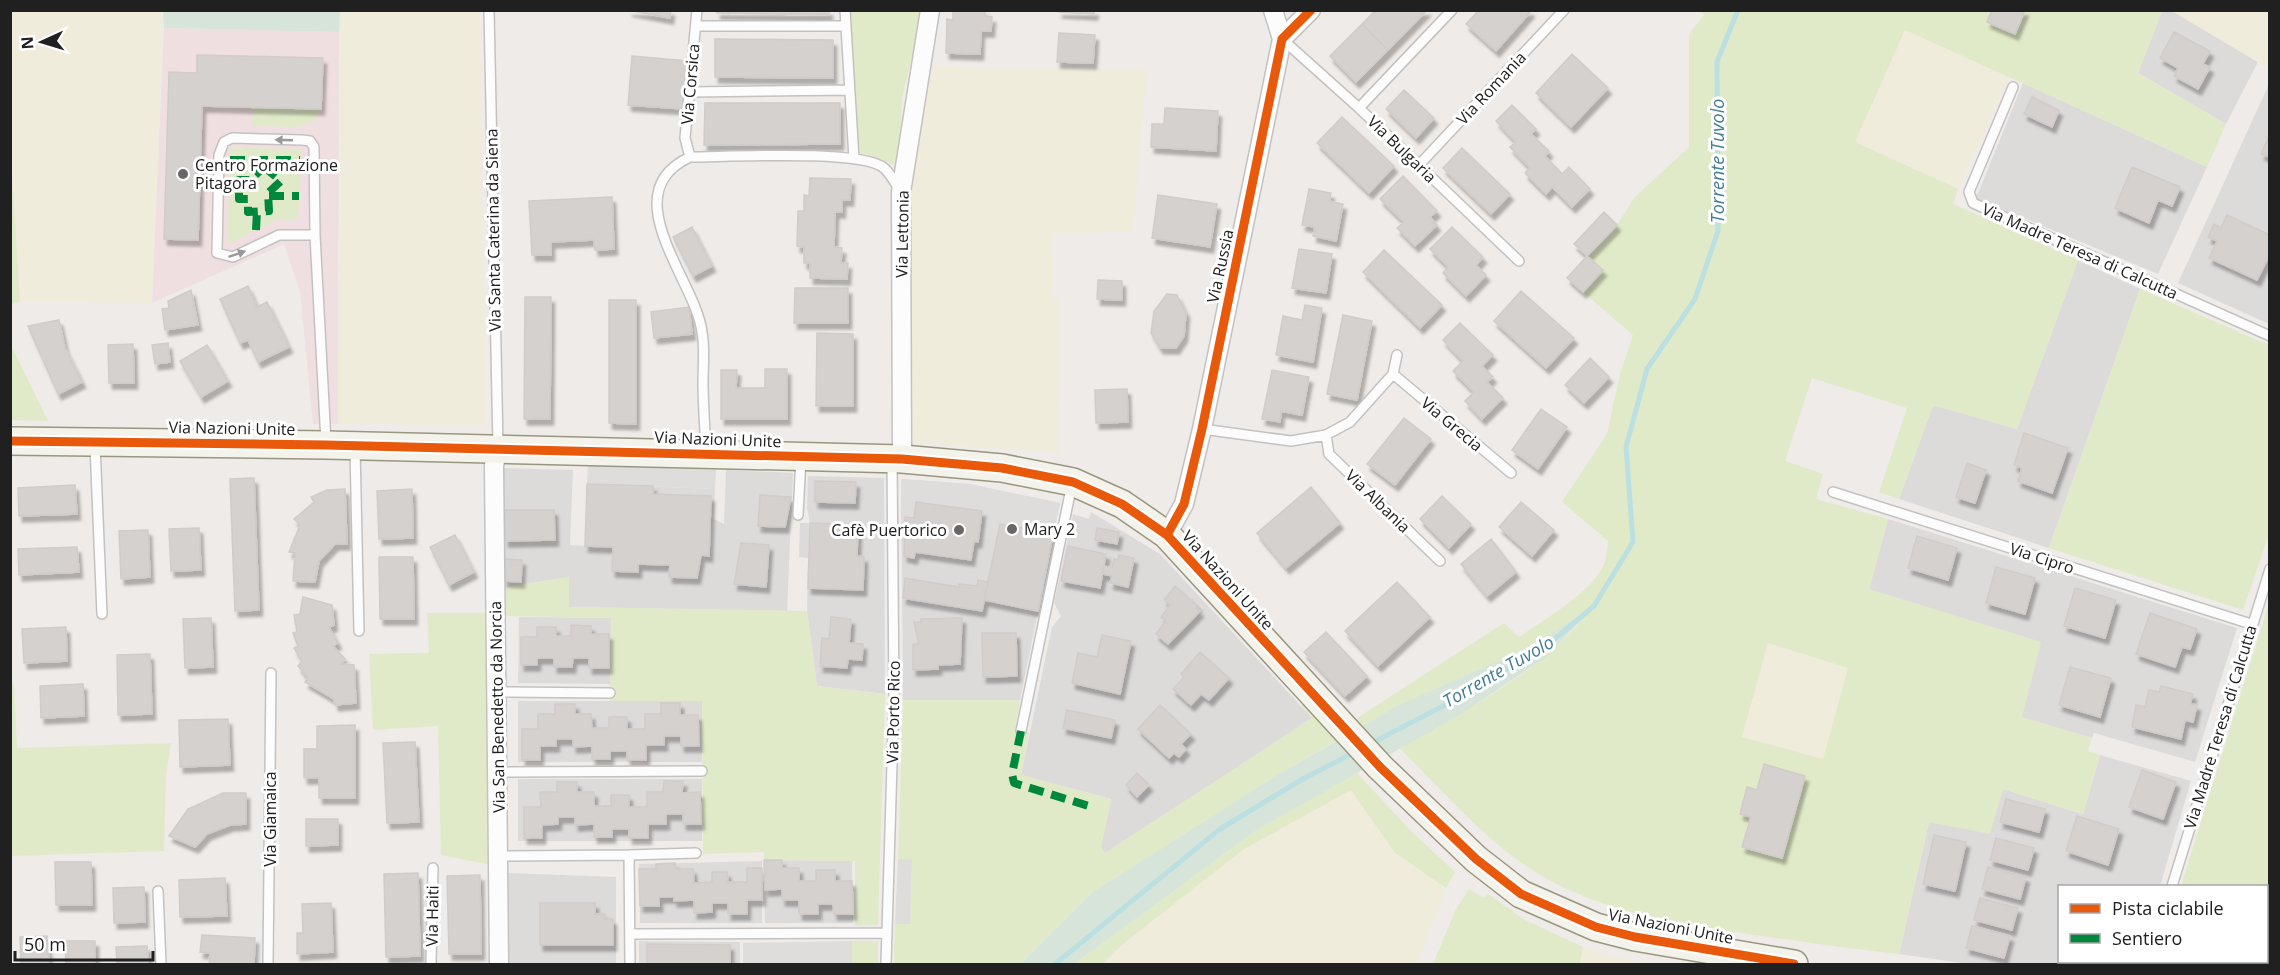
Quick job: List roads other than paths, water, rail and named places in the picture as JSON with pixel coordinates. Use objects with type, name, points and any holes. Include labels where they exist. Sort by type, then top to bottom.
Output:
[{"type":"street","name":"Via Lettonia","points":[[897,459],[901,192],[930,10]]},
{"type":"street","points":[[1274,10],[1282,39],[1311,10]]},
{"type":"street","name":"Via Russia","points":[[1167,535],[1184,504],[1202,429],[1282,39]]},
{"type":"street","name":"Via Nazioni Unite","points":[[10,441],[355,445],[897,459],[1002,468],[1073,482],[1122,504],[1167,535],[1380,767],[1476,859],[1521,894],[1596,927],[1635,937],[1794,964]]},
{"type":"street","name":"Via San Benedetto da Norcia","points":[[498,449],[494,465],[499,964]]},
{"type":"lane","name":"Via Santa Caterina da Siena","points":[[489,10],[498,449]]},
{"type":"lane","name":"Via Corsica","points":[[690,157],[685,138],[697,10]]},
{"type":"lane","points":[[844,10],[854,159]]},
{"type":"lane","points":[[1359,108],[1452,10]]},
{"type":"lane","name":"Via Romania","points":[[1419,165],[1564,10]]},
{"type":"lane","points":[[696,26],[845,26]]},
{"type":"lane","name":"Via Bulgaria","points":[[1282,39],[1359,108],[1519,261]]},
{"type":"lane","name":"Via Madre Teresa di Calcutta","points":[[2013,87],[1969,192],[1974,203],[2270,336]]},
{"type":"lane","points":[[691,92],[849,90]]},
{"type":"lane","points":[[315,235],[279,235],[233,257],[217,253],[219,155],[224,142],[232,138],[310,141],[316,153],[315,235],[326,445]]},
{"type":"lane","points":[[706,454],[703,333],[697,306],[668,255],[658,220],[658,199],[665,177],[675,164],[690,157],[866,159],[884,167],[901,192]]},
{"type":"lane","points":[[1202,429],[1291,441],[1326,435],[1350,422],[1393,375],[1397,355]]},
{"type":"lane","name":"Via Grecia","points":[[1393,375],[1511,473]]},
{"type":"lane","name":"Via Albania","points":[[1326,435],[1329,454],[1440,561]]},
{"type":"lane","points":[[95,441],[102,614]]},
{"type":"lane","points":[[355,445],[359,631]]},
{"type":"lane","points":[[798,515],[801,457]]},
{"type":"lane","name":"Via Porto Rico","points":[[886,964],[894,697],[897,459]]},
{"type":"lane","points":[[1021,731],[1073,482]]},
{"type":"lane","name":"Via Cipro","points":[[1833,492],[2251,624]]},
{"type":"lane","name":"Via Madre Teresa di Calcutta","points":[[2172,885],[2251,624],[2270,569]]},
{"type":"lane","name":"Via Giamaica","points":[[268,964],[271,673]]},
{"type":"lane","points":[[497,692],[610,693]]},
{"type":"lane","points":[[498,772],[702,771]]},
{"type":"lane","points":[[498,856],[696,853]]},
{"type":"lane","points":[[629,855],[630,964]]},
{"type":"lane","name":"Via Haiti","points":[[431,964],[433,868]]},
{"type":"lane","points":[[158,891],[161,964]]},
{"type":"lane","points":[[630,934],[887,933]]},
{"type":"waterway","name":"Torrente Tuvolo","points":[[1368,745],[1443,706],[1544,648],[1594,606],[1633,542],[1626,447],[1647,369],[1695,299],[1718,231],[1717,62],[1738,10]]},
{"type":"waterway","name":"Torrente Tuvolo","points":[[1055,964],[1220,829],[1301,780],[1355,752]]},
{"type":"place","name":"Centro Formazione Pitagora","points":[[183,174]]},
{"type":"place","name":"Mary 2","points":[[1012,529]]},
{"type":"place","name":"Cafè Puertorico","points":[[959,530]]}]
